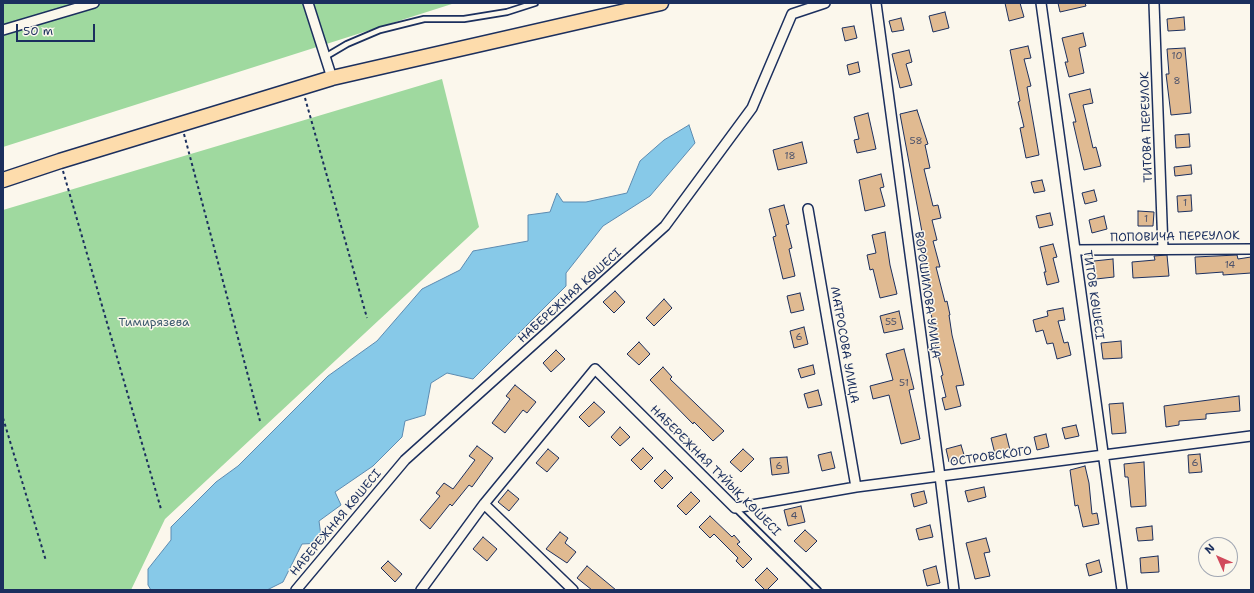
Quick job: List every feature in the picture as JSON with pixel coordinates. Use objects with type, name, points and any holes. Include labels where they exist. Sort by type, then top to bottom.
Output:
[{"type":"highway","points":[[3,180],[60,161],[332,78],[624,10],[661,3]]},
{"type":"street","points":[[3,30],[94,3]]},
{"type":"street","points":[[308,3],[332,78]]},
{"type":"street","name":"НАБЕРЕЖНАЯ КӨШЕСІ","points":[[296,590],[405,460],[666,226],[752,108],[792,14],[825,3]]},
{"type":"street","name":"ВОРОШИЛОВА УЛИЦА","points":[[876,3],[954,590]]},
{"type":"street","name":"ТИТОВ КӨШЕСІ","points":[[1041,3],[1122,590]]},
{"type":"street","name":"ТИТОВА ПЕРЕУЛОК","points":[[1154,3],[1163,249]]},
{"type":"street","name":"МАТРОСОВА УЛИЦА","points":[[808,209],[856,486]]},
{"type":"street","name":"ПОПОВИЧА ПЕРЕУЛОК","points":[[1075,250],[1251,248]]},
{"type":"street","name":"НАБЕРЕЖНАЯ ТҰЙЫҚ КӨШЕСІ","points":[[484,504],[595,369],[735,508]]},
{"type":"street","name":"ОСТРОВСКОГО","points":[[735,508],[856,486],[1251,436]]},
{"type":"street","points":[[421,590],[484,504],[573,590]]},
{"type":"lane","points":[[325,57],[347,44],[380,30],[424,19],[464,20],[507,12],[535,3]]},
{"type":"lane","name":"НАБЕРЕЖНАЯ ТҰЙЫҚ КӨШЕСІ","points":[[735,508],[818,590]]},
{"type":"path","points":[[302,87],[367,318]]},
{"type":"path","points":[[182,124],[260,421]]},
{"type":"path","points":[[60,161],[161,509]]},
{"type":"path","points":[[3,418],[46,561]]},
{"type":"green space","points":[[3,3],[455,3],[3,147]]},
{"type":"green space","name":"Тимирязева","points":[[442,79],[479,227],[165,519],[131,590],[3,590],[3,210]]},
{"type":"water","points":[[689,125],[695,143],[650,196],[603,226],[566,273],[566,286],[473,379],[447,373],[431,383],[425,415],[405,421],[402,437],[373,466],[335,492],[341,505],[319,521],[322,543],[302,544],[283,582],[267,590],[151,590],[148,585],[148,569],[171,540],[171,527],[216,482],[238,466],[328,376],[377,341],[422,289],[460,270],[473,251],[528,241],[528,215],[550,212],[557,193],[563,202],[586,202],[627,193],[640,161],[664,140]]},
{"type":"building","points":[[1005,3],[1020,3],[1024,17],[1009,21]]},
{"type":"building","points":[[1058,3],[1085,3],[1086,6],[1060,12]]},
{"type":"building","points":[[945,12],[949,28],[933,32],[929,16]]},
{"type":"building","points":[[1184,17],[1185,30],[1168,31],[1167,19]]},
{"type":"building","points":[[901,18],[904,30],[892,32],[889,21]]},
{"type":"building","points":[[854,26],[857,38],[845,41],[842,28]]},
{"type":"building","points":[[1083,33],[1086,46],[1079,48],[1084,73],[1069,77],[1065,62],[1068,62],[1062,38]]},
{"type":"building","points":[[1028,46],[1031,58],[1024,59],[1031,86],[1027,87],[1039,155],[1026,158],[1020,128],[1024,127],[1018,102],[1020,101],[1010,50]]},
{"type":"building","points":[[1185,48],[1191,113],[1171,115],[1166,74],[1169,74],[1167,49]]},
{"type":"building","points":[[909,50],[912,62],[906,64],[912,85],[900,88],[892,54]]},
{"type":"building","points":[[858,62],[860,72],[849,75],[847,65]]},
{"type":"building","points":[[1090,89],[1093,103],[1083,105],[1093,148],[1096,147],[1101,166],[1084,170],[1073,122],[1076,122],[1069,94]]},
{"type":"building","points":[[917,110],[928,144],[925,145],[930,168],[924,169],[933,206],[938,205],[941,218],[932,220],[937,240],[933,241],[940,267],[936,267],[945,302],[947,301],[952,335],[964,385],[956,386],[961,406],[945,410],[942,398],[946,397],[941,376],[943,375],[931,328],[934,327],[929,305],[933,304],[918,233],[922,232],[900,114]]},
{"type":"building","points":[[868,113],[876,149],[857,153],[854,140],[859,139],[854,117]]},
{"type":"building","points":[[1189,134],[1190,147],[1176,148],[1175,135]]},
{"type":"building","points":[[802,142],[807,163],[778,170],[773,150]]},
{"type":"building","points":[[1191,165],[1192,174],[1175,176],[1174,167]]},
{"type":"building","points":[[881,174],[884,187],[880,188],[885,206],[865,211],[859,180]]},
{"type":"building","points":[[1042,180],[1045,191],[1034,193],[1031,182]]},
{"type":"building","points":[[1094,190],[1097,201],[1085,204],[1082,193]]},
{"type":"building","points":[[1191,195],[1192,211],[1178,212],[1177,196]]},
{"type":"building","points":[[784,205],[789,224],[786,225],[792,248],[789,249],[795,276],[783,279],[773,237],[776,236],[769,209]]},
{"type":"building","points":[[1138,211],[1154,212],[1153,226],[1138,226]]},
{"type":"building","points":[[1050,213],[1053,225],[1039,228],[1036,216]]},
{"type":"building","points":[[1104,216],[1107,229],[1092,233],[1089,220]]},
{"type":"building","points":[[885,232],[890,265],[897,294],[880,298],[873,269],[870,270],[867,255],[876,253],[872,235]]},
{"type":"building","points":[[1053,244],[1057,257],[1053,258],[1059,282],[1047,285],[1044,272],[1046,272],[1040,247]]},
{"type":"building","points":[[1167,255],[1169,276],[1133,278],[1132,262],[1155,260],[1154,256]]},
{"type":"building","points":[[1237,255],[1238,259],[1251,257],[1251,273],[1223,275],[1223,272],[1196,274],[1195,257]]},
{"type":"building","points":[[1113,259],[1114,277],[1096,279],[1094,261]]},
{"type":"building","points":[[615,291],[625,302],[614,313],[603,302]]},
{"type":"building","points":[[800,293],[804,310],[791,313],[787,296]]},
{"type":"building","points":[[664,299],[672,308],[654,326],[646,318]]},
{"type":"building","points":[[1063,308],[1065,320],[1058,321],[1064,343],[1068,342],[1071,355],[1057,359],[1053,343],[1047,344],[1043,330],[1036,332],[1033,320],[1048,316],[1047,311]]},
{"type":"building","points":[[899,311],[903,329],[884,333],[880,316]]},
{"type":"building","points":[[804,327],[808,344],[794,348],[790,331]]},
{"type":"building","points":[[1121,341],[1122,358],[1103,359],[1101,343]]},
{"type":"building","points":[[639,342],[650,354],[639,365],[627,354]]},
{"type":"building","points":[[904,349],[914,389],[909,390],[920,439],[901,444],[889,395],[873,399],[870,386],[893,380],[886,354]]},
{"type":"building","points":[[556,350],[565,359],[551,372],[543,363]]},
{"type":"building","points":[[813,365],[815,374],[801,378],[798,369]]},
{"type":"building","points":[[663,367],[672,377],[670,379],[724,431],[713,441],[694,422],[693,424],[650,380]]},
{"type":"building","points":[[515,385],[536,402],[527,413],[523,410],[505,433],[492,423],[510,399],[506,396]]},
{"type":"building","points":[[818,390],[822,405],[808,408],[804,394]]},
{"type":"building","points":[[1239,396],[1240,411],[1206,414],[1206,419],[1179,421],[1179,425],[1166,427],[1164,406]]},
{"type":"building","points":[[594,402],[605,412],[589,427],[579,417]]},
{"type":"building","points":[[1123,403],[1126,433],[1112,434],[1109,404]]},
{"type":"building","points":[[1076,425],[1079,436],[1065,439],[1062,428]]},
{"type":"building","points":[[620,427],[630,437],[620,446],[611,437]]},
{"type":"building","points":[[1006,434],[1010,450],[995,454],[991,438]]},
{"type":"building","points":[[1046,434],[1049,447],[1037,450],[1034,437]]},
{"type":"building","points":[[961,445],[965,458],[949,462],[946,449]]},
{"type":"building","points":[[477,446],[493,458],[472,487],[469,485],[452,506],[450,504],[430,529],[420,520],[440,496],[436,493],[444,483],[453,489],[475,460],[469,456]]},
{"type":"building","points":[[643,448],[653,458],[641,470],[631,460]]},
{"type":"building","points":[[548,449],[559,458],[547,472],[536,463]]},
{"type":"building","points":[[743,449],[754,459],[741,472],[730,462]]},
{"type":"building","points":[[831,452],[835,468],[822,471],[818,455]]},
{"type":"building","points":[[1200,454],[1202,472],[1189,473],[1188,455]]},
{"type":"building","points":[[787,457],[789,473],[772,475],[770,458]]},
{"type":"building","points":[[1144,462],[1146,506],[1131,507],[1128,477],[1125,477],[1124,464]]},
{"type":"building","points":[[1085,466],[1089,483],[1092,514],[1097,513],[1099,524],[1083,527],[1078,505],[1075,506],[1070,470]]},
{"type":"building","points":[[665,470],[673,478],[662,489],[654,481]]},
{"type":"building","points":[[984,487],[986,497],[968,502],[965,491]]},
{"type":"building","points":[[508,490],[519,499],[509,511],[498,502]]},
{"type":"building","points":[[924,491],[927,503],[914,507],[911,494]]},
{"type":"building","points":[[691,492],[700,501],[686,515],[677,506]]},
{"type":"building","points":[[801,506],[805,522],[788,526],[784,510]]},
{"type":"building","points":[[710,516],[732,537],[734,535],[740,542],[737,544],[752,559],[743,568],[736,561],[738,558],[714,534],[710,538],[699,527]]},
{"type":"building","points":[[930,525],[933,537],[919,540],[916,529]]},
{"type":"building","points":[[1152,526],[1153,540],[1138,541],[1136,528]]},
{"type":"building","points":[[805,530],[817,541],[806,552],[794,541]]},
{"type":"building","points":[[560,532],[568,538],[565,543],[576,552],[567,563],[546,549]]},
{"type":"building","points":[[483,537],[497,549],[487,561],[473,549]]},
{"type":"building","points":[[986,538],[990,552],[984,553],[990,576],[975,579],[966,543]]},
{"type":"building","points":[[1158,556],[1159,572],[1141,573],[1140,558]]},
{"type":"building","points":[[1099,560],[1102,572],[1089,576],[1086,564]]},
{"type":"building","points":[[388,561],[402,574],[395,582],[381,568]]},
{"type":"building","points":[[587,566],[616,590],[592,590],[577,578]]},
{"type":"building","points":[[936,566],[940,583],[927,586],[923,570]]},
{"type":"building","points":[[767,568],[778,579],[767,590],[765,590],[755,580]]}]
